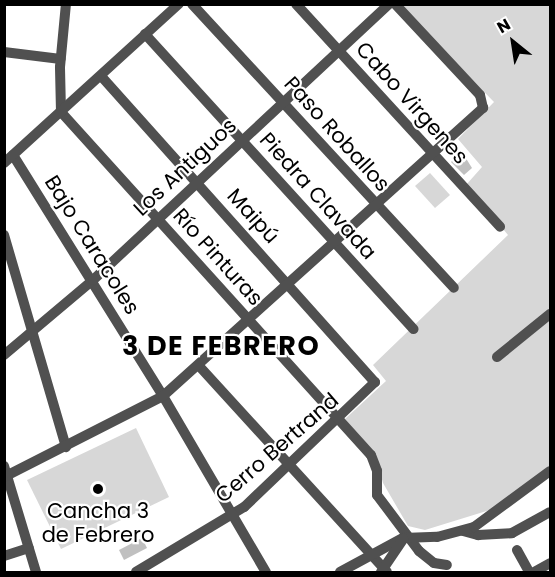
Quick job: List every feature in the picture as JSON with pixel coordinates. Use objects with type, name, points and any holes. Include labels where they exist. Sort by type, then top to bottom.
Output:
[{"type":"street","points":[[61,112],[61,59],[66,4]]},
{"type":"street","points":[[62,82],[74,4]]},
{"type":"street","points":[[7,159],[179,4]]},
{"type":"street","name":"Paso Roballos","points":[[192,4],[454,288]]},
{"type":"street","name":"Cabo Virgenes","points":[[296,4],[500,227]]},
{"type":"street","name":"Los Antiguos","points":[[4,355],[34,333],[93,280],[389,4]]},
{"type":"street","points":[[36,573],[6,473],[66,447],[163,396],[200,367],[433,155],[484,103],[395,4]]},
{"type":"street","name":"Piedra Clavada","points":[[145,34],[413,330]]},
{"type":"street","points":[[4,52],[61,59]]},
{"type":"street","name":"Maipú","points":[[101,76],[375,382]]},
{"type":"street","name":"Río Pinturas","points":[[61,112],[376,464],[377,495],[406,537],[427,557],[447,565]]},
{"type":"street","name":"Bajo Caracoles","points":[[7,159],[93,280],[266,573]]},
{"type":"street","points":[[4,235],[66,447]]},
{"type":"street","points":[[497,357],[550,314]]},
{"type":"street","points":[[200,367],[384,572],[406,537]]},
{"type":"street","name":"Cerro Bertrand","points":[[136,573],[233,514],[290,466],[375,382]]},
{"type":"street","points":[[340,573],[406,537],[437,537],[463,531],[486,520],[550,471]]},
{"type":"street","points":[[463,531],[478,535],[512,533],[550,512]]},
{"type":"street","points":[[4,556],[29,548]]},
{"type":"street","points":[[517,550],[529,573]]},
{"type":"street","points":[[534,573],[550,563]]},
{"type":"shaded area","points":[[400,5],[550,5],[550,466],[493,509],[425,530],[408,526],[383,483],[376,458],[345,419],[386,381],[373,365],[508,235],[466,185],[482,167],[458,139],[494,102]]},
{"type":"shaded area","points":[[430,173],[450,195],[435,208],[415,186]]},
{"type":"shaded area","name":"Cancha 3 de Febrero","points":[[136,428],[169,497],[61,549],[27,480]]},
{"type":"building","points":[[462,152],[472,168],[464,175],[451,162]]},
{"type":"building","points":[[142,538],[147,548],[124,560],[119,550]]},
{"type":"place","name":"Cancha 3 de Febrero","points":[[98,489]]},
{"type":"district","name":"3 DE FEBRERO","points":[[221,346]]}]
